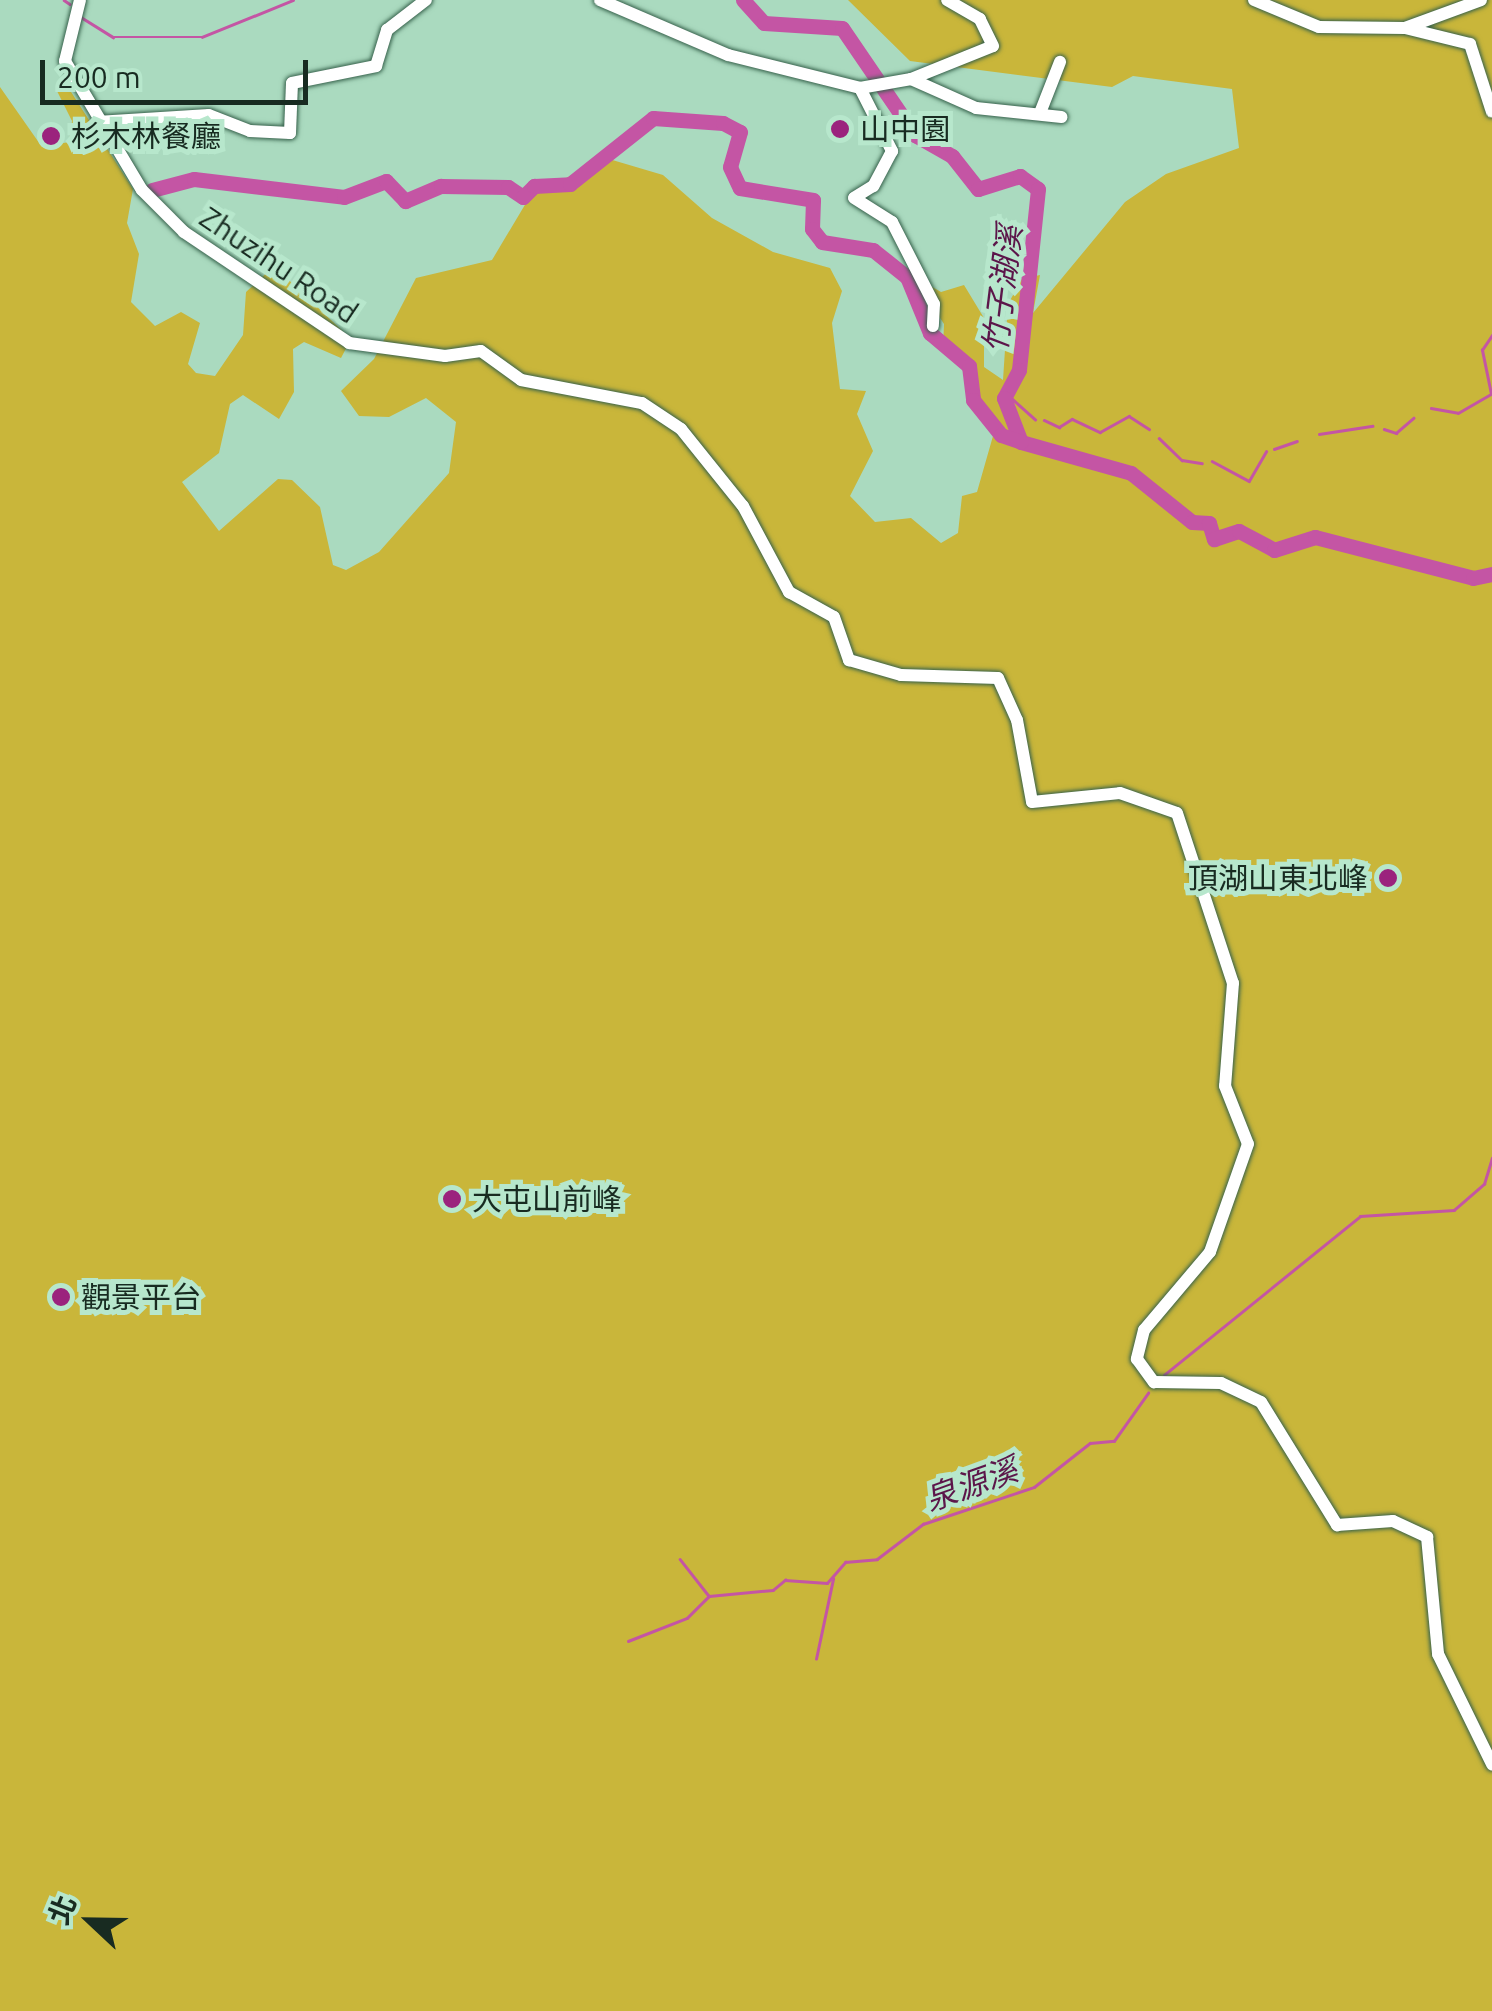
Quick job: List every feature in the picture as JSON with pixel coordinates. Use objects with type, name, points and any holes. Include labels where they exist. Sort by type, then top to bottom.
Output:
[{"type":"street","name":"Zhuzihu Road","points":[[80,0],[63,48],[97,122],[164,216],[349,344],[444,356],[481,351],[522,380],[611,392],[668,419],[743,506],[790,592],[834,617],[849,660],[901,675],[998,678],[1017,720],[1032,802],[1120,794],[1177,813],[1233,984],[1225,1086],[1248,1144],[1210,1252],[1144,1330],[1137,1359],[1154,1382],[1221,1383],[1262,1402],[1338,1524],[1393,1521],[1427,1537],[1442,1666],[1492,1764]]},
{"type":"street","points":[[97,122],[209,115],[250,132],[290,133],[292,83],[376,66],[388,30],[426,0]]},
{"type":"street","points":[[600,0],[728,55],[860,88],[911,79],[993,46],[980,19],[947,0]]},
{"type":"street","points":[[1254,0],[1319,27],[1405,28],[1470,44],[1492,112]]},
{"type":"street","points":[[1405,28],[1481,0]]},
{"type":"street","points":[[1040,113],[1060,62]]},
{"type":"street","points":[[911,79],[950,102],[1062,117]]},
{"type":"street","points":[[860,88],[892,151],[874,186],[854,198],[892,222],[934,304],[932,326]]},
{"type":"shaded area","points":[[848,0],[1492,0],[1492,2011],[0,2011],[0,87],[42,147],[69,142],[72,121],[57,91],[66,84],[133,189],[127,223],[139,254],[131,302],[155,326],[181,312],[200,323],[188,364],[196,373],[215,376],[243,335],[246,292],[274,266],[351,339],[341,358],[304,342],[293,349],[294,392],[279,419],[243,395],[230,404],[219,453],[182,482],[219,531],[278,479],[292,480],[320,507],[333,565],[346,570],[379,552],[449,473],[456,422],[426,398],[389,417],[359,416],[341,391],[374,359],[416,278],[492,260],[532,193],[609,159],[663,175],[712,218],[773,252],[830,268],[842,291],[832,323],[840,389],[866,391],[857,414],[873,451],[850,496],[875,522],[911,518],[941,543],[958,533],[962,496],[977,492],[997,422],[971,405],[965,367],[943,347],[944,324],[912,275],[941,292],[964,285],[984,318],[984,367],[1003,380],[1008,304],[1022,279],[1040,275],[1033,313],[1125,202],[1166,174],[1239,148],[1232,89],[1133,76],[1112,87],[910,61]]},
{"type":"waterway","points":[[64,0],[70,4]]},
{"type":"waterway","points":[[81,17],[113,37],[202,37],[293,0]]},
{"type":"waterway","name":"竹子湖溪","points":[[743,0],[764,23],[842,28],[915,135],[952,156],[978,189],[1020,176],[1038,189],[1019,370],[1004,398],[1021,442],[1131,473],[1192,522],[1209,523],[1214,539],[1239,531],[1274,550],[1315,537],[1473,578],[1492,574]]},
{"type":"waterway","points":[[152,190],[194,179],[344,197],[386,181],[405,201],[441,186],[508,187],[523,197],[534,186],[570,184],[653,118],[723,123],[740,132],[730,167],[740,188],[813,200],[812,229],[822,242],[873,250],[907,277],[930,333],[969,366],[973,400],[1001,435],[1021,442]]},
{"type":"waterway","points":[[1431,408],[1458,413],[1491,394],[1482,350],[1492,335]]},
{"type":"waterway","points":[[1007,394],[1035,419]]},
{"type":"waterway","points":[[1044,420],[1059,427],[1072,419],[1100,432],[1129,416],[1149,429]]},
{"type":"waterway","points":[[1384,429],[1396,433],[1413,418]]},
{"type":"waterway","points":[[1319,434],[1372,426]]},
{"type":"waterway","points":[[1159,438],[1182,460],[1202,463]]},
{"type":"waterway","points":[[1274,449],[1297,441]]},
{"type":"waterway","points":[[1212,461],[1249,481],[1266,451]]},
{"type":"waterway","name":"泉源溪","points":[[1164,1375],[1360,1216],[1454,1210],[1484,1184],[1492,1158]]},
{"type":"waterway","name":"泉源溪","points":[[628,1641],[687,1618],[709,1596],[773,1590],[785,1580],[827,1583],[845,1562],[877,1559],[923,1524],[1034,1487],[1090,1443],[1114,1441],[1148,1393]]},
{"type":"waterway","points":[[680,1559],[709,1596]]},
{"type":"waterway","points":[[816,1659],[833,1579]]},
{"type":"place","name":"山中園","points":[[840,129]]},
{"type":"place","name":"杉木林餐廳","points":[[51,136]]},
{"type":"place","name":"頂湖山東北峰","points":[[1388,878]]},
{"type":"place","name":"大屯山前峰","points":[[452,1199]]},
{"type":"place","name":"觀景平台","points":[[61,1297]]}]
